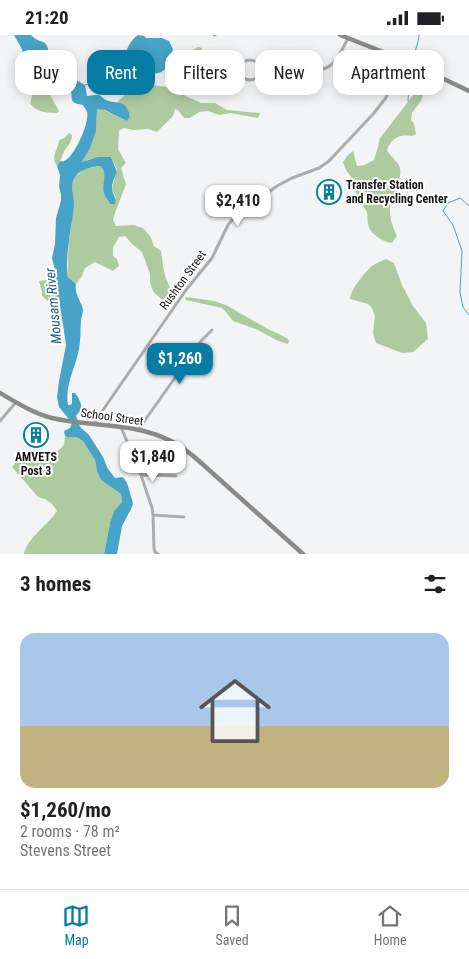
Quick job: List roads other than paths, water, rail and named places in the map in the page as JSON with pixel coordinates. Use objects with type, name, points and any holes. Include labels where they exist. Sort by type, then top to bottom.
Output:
[{"type":"street","points":[[340,35],[377,50]]},
{"type":"street","points":[[323,68],[337,59],[348,39]]},
{"type":"street","points":[[254,60],[259,64],[260,72],[254,79],[247,79],[242,75],[241,67],[246,61],[254,60]]},
{"type":"street","points":[[444,79],[469,91]]},
{"type":"street","name":"Rushton Street","points":[[94,423],[186,290],[212,258],[228,225],[234,218],[277,186],[319,168],[329,161],[387,95]]},
{"type":"street","points":[[138,430],[201,341],[212,331]]},
{"type":"street","name":"School Street","points":[[0,393],[41,415],[138,430],[164,437],[187,451],[303,554]]},
{"type":"street","points":[[0,421],[16,402]]},
{"type":"street","points":[[121,427],[148,495],[153,515],[154,548],[158,554]]},
{"type":"street","points":[[141,475],[176,477]]},
{"type":"street","points":[[153,515],[184,517]]},
{"type":"water","points":[[14,35],[31,35],[45,43],[48,50],[22,50]]},
{"type":"water","points":[[138,35],[146,38],[162,38],[169,41],[173,49],[165,50],[165,69],[155,74],[155,50],[127,50]]},
{"type":"water","points":[[77,80],[85,85],[87,96],[99,95],[106,100],[121,103],[126,107],[130,117],[127,121],[105,110],[97,109],[96,131],[90,148],[82,162],[98,157],[111,157],[117,172],[112,186],[115,204],[110,204],[103,190],[104,172],[100,166],[85,169],[78,173],[72,185],[74,207],[67,263],[67,276],[76,284],[76,291],[83,310],[79,349],[68,388],[68,405],[72,404],[72,393],[75,393],[81,406],[81,410],[76,416],[80,427],[89,435],[115,478],[123,477],[127,483],[133,503],[122,526],[117,554],[104,554],[114,511],[122,502],[121,494],[101,480],[95,460],[83,441],[76,437],[65,436],[64,431],[70,428],[72,423],[59,407],[57,397],[66,345],[60,307],[55,296],[55,270],[52,258],[55,244],[56,218],[61,201],[60,175],[57,166],[60,161],[68,158],[76,147],[84,131],[87,117],[87,112],[83,105],[77,104],[72,99],[71,95],[77,95]]},
{"type":"waterway","points":[[415,50],[419,35]]},
{"type":"waterway","points":[[408,95],[408,101]]},
{"type":"waterway","points":[[469,206],[460,198],[448,203],[443,211],[453,225],[462,251],[460,293],[463,307],[469,315]]},
{"type":"place","name":"Transfer Station and Recycling Center","points":[[329,192]]},
{"type":"place","name":"AMVETS Post 3","points":[[36,435]]},
{"type":"water label","name":"Mousam River","points":[[53,306]]}]
